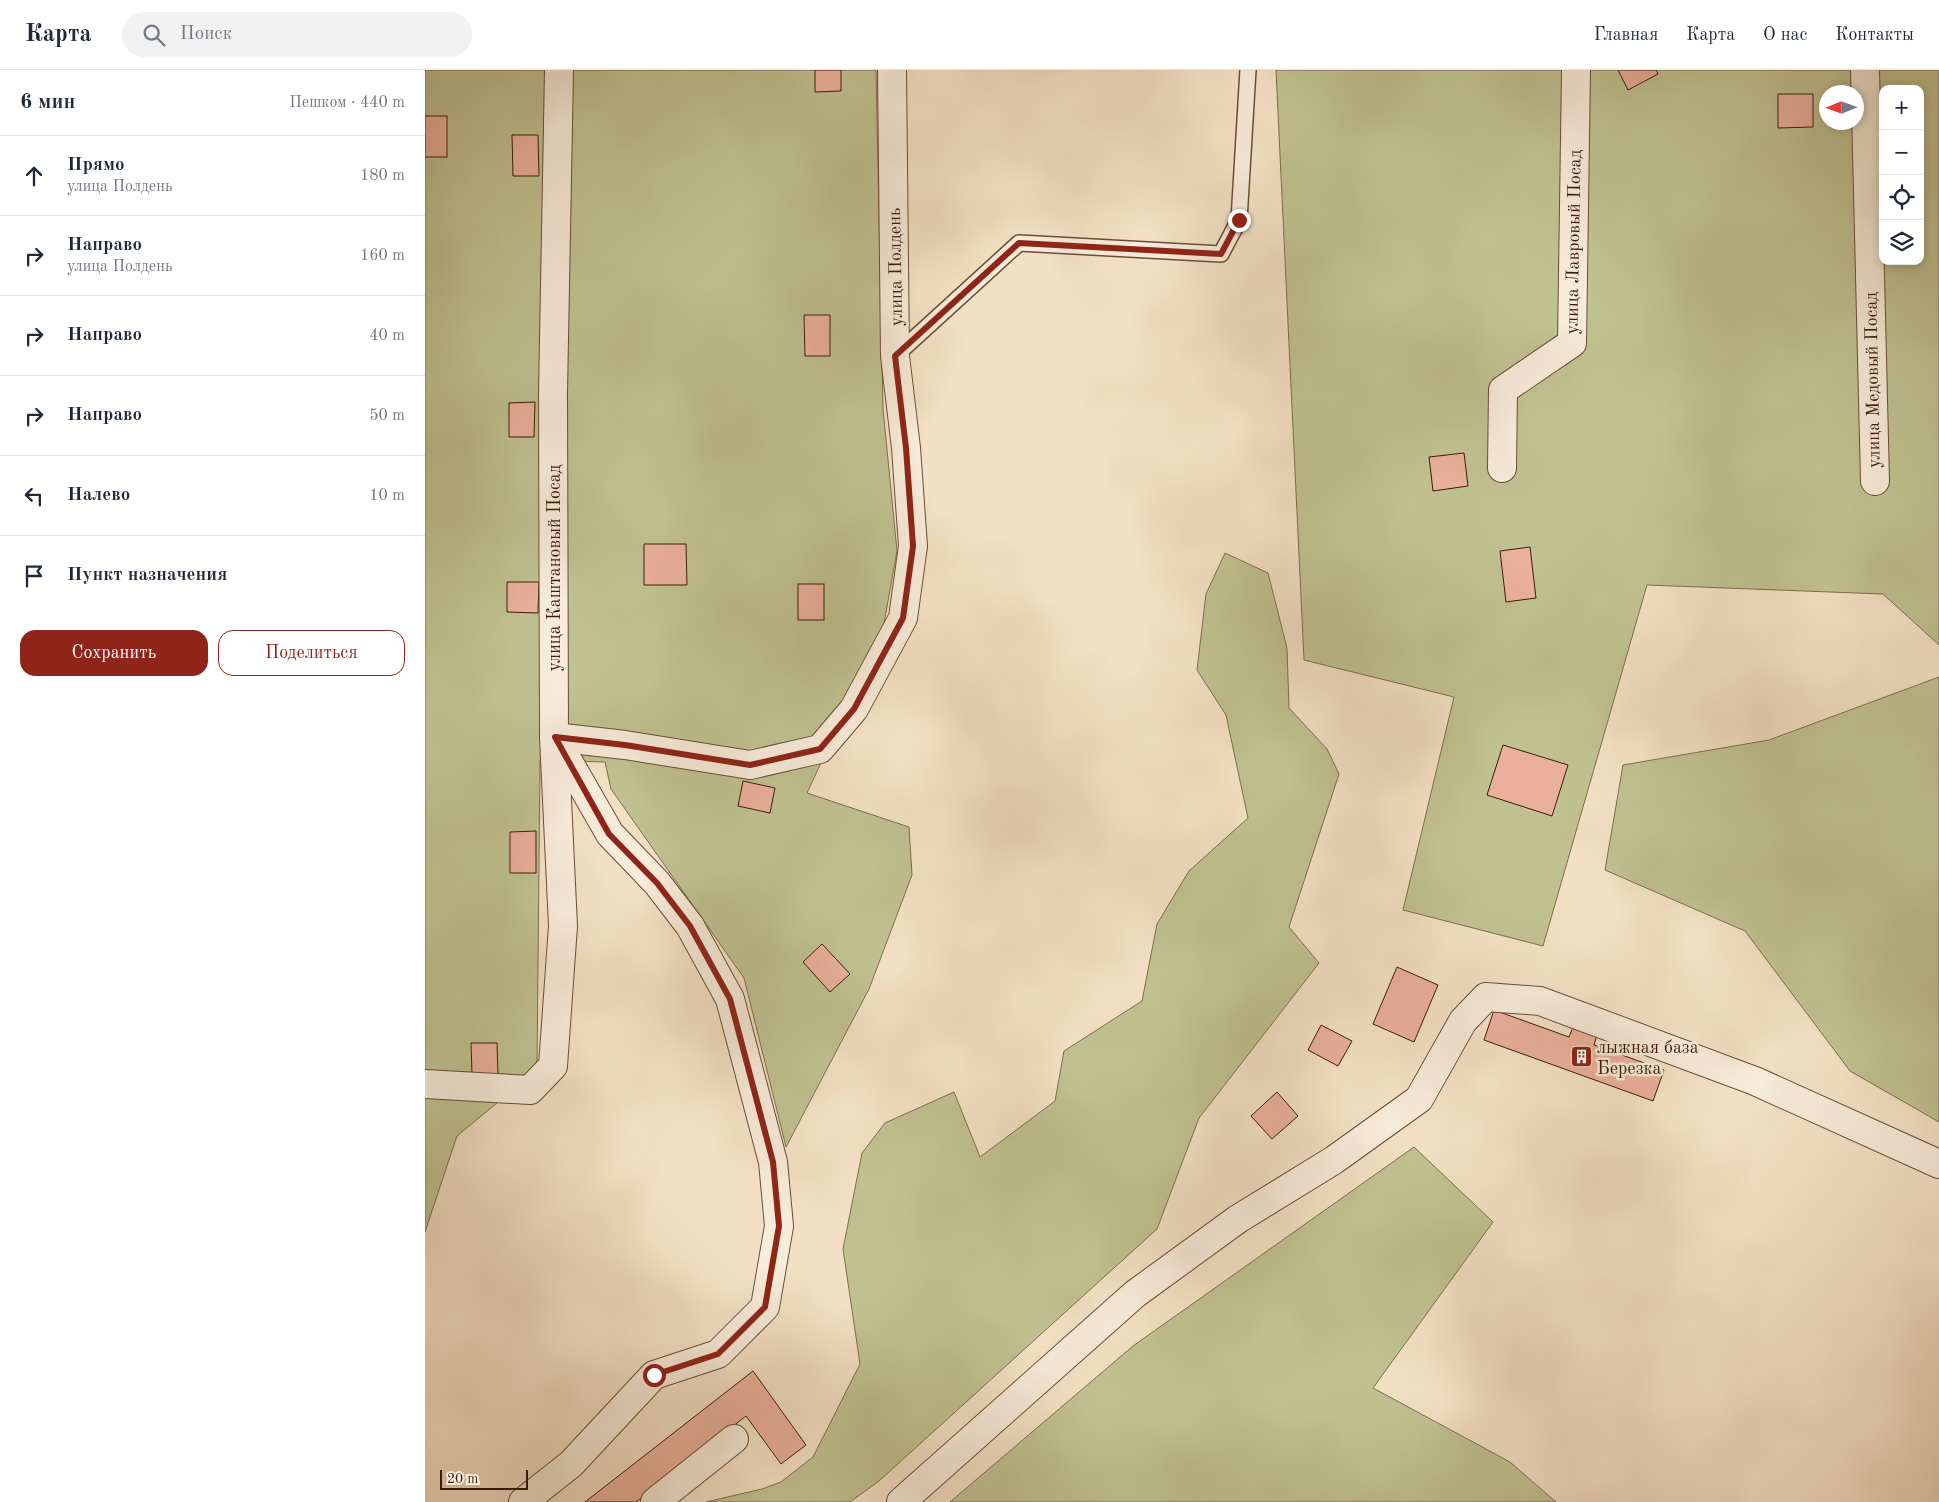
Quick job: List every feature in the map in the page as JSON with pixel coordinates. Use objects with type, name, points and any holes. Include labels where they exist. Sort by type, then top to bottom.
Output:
[{"type":"street","name":"улица Каштановый Посад","points":[[425,1084],[530,1090],[553,1066],[563,926],[555,737],[553,393],[559,70]]},
{"type":"street","name":"улица Полдень","points":[[555,737],[625,745],[750,765],[820,749],[854,709],[903,618],[913,546],[906,448],[895,356],[892,70]]},
{"type":"street","name":"улица Лавровый Посад","points":[[1501,468],[1503,390],[1572,343],[1577,70]]},
{"type":"street","name":"улица Медовый Посад","points":[[1865,70],[1875,481]]},
{"type":"street","points":[[523,1502],[571,1464],[654,1375],[718,1354],[765,1307],[779,1226],[773,1162],[730,999],[690,926],[657,883],[609,834],[555,737]]},
{"type":"street","points":[[901,1502],[1135,1294],[1238,1220],[1334,1160],[1419,1098],[1463,1021],[1486,997],[1540,1001],[1755,1081],[1939,1164]]},
{"type":"street","points":[[655,1502],[734,1439]]},
{"type":"lane","points":[[895,356],[1019,243],[1221,254],[1239,220],[1248,70]]},
{"type":"green space","points":[[425,70],[876,70],[883,409],[897,551],[883,629],[807,793],[909,827],[912,875],[869,989],[786,1147],[744,978],[611,789],[605,762],[540,760],[537,1070],[457,1136],[425,1232]]},
{"type":"green space","points":[[1276,70],[1939,70],[1939,645],[1883,594],[1647,585],[1543,946],[1403,910],[1454,697],[1304,660]]},
{"type":"green space","points":[[1225,553],[1268,573],[1287,648],[1289,708],[1327,749],[1339,774],[1289,927],[1319,963],[1199,1118],[1157,1229],[879,1481],[850,1502],[706,1502],[762,1489],[781,1482],[813,1457],[860,1364],[843,1249],[862,1153],[885,1123],[954,1092],[980,1157],[1055,1101],[1064,1051],[1142,1001],[1157,924],[1189,871],[1248,818],[1226,715],[1197,670],[1206,594]]},
{"type":"green space","points":[[1939,677],[1939,1122],[1850,1071],[1745,931],[1605,870],[1623,765],[1769,740]]},
{"type":"green space","points":[[1414,1147],[1493,1222],[1373,1388],[1510,1462],[1556,1502],[950,1502],[1133,1346]]},
{"type":"building","points":[[815,70],[841,70],[841,91],[815,92]]},
{"type":"building","points":[[1618,70],[1656,70],[1658,74],[1628,90]]},
{"type":"building","points":[[1778,94],[1813,94],[1813,127],[1778,128]]},
{"type":"building","points":[[425,116],[447,116],[447,157],[425,157]]},
{"type":"building","points":[[512,135],[538,135],[539,176],[513,176]]},
{"type":"building","points":[[804,315],[830,315],[830,356],[805,356]]},
{"type":"building","points":[[535,402],[534,437],[509,437],[509,403]]},
{"type":"building","points":[[1464,453],[1468,486],[1433,491],[1429,457]]},
{"type":"building","points":[[644,544],[686,544],[687,585],[644,585]]},
{"type":"building","points":[[1530,547],[1536,598],[1506,602],[1500,551]]},
{"type":"building","points":[[507,582],[539,582],[538,613],[507,612]]},
{"type":"building","points":[[798,584],[824,584],[824,620],[798,620]]},
{"type":"building","points":[[1503,745],[1568,765],[1552,816],[1487,795]]},
{"type":"building","points":[[743,781],[775,788],[770,813],[738,806]]},
{"type":"building","points":[[536,831],[536,873],[510,873],[510,832]]},
{"type":"building","points":[[822,944],[850,974],[830,992],[803,962]]},
{"type":"building","points":[[1397,967],[1438,985],[1414,1042],[1373,1024]]},
{"type":"building","name":"лыжная база Березка","points":[[1494,1010],[1569,1037],[1573,1027],[1597,1035],[1594,1045],[1664,1070],[1653,1101],[1484,1040]]},
{"type":"building","points":[[1321,1025],[1352,1041],[1338,1066],[1308,1050]]},
{"type":"building","points":[[471,1043],[497,1043],[498,1075],[472,1075]]},
{"type":"building","points":[[1277,1092],[1298,1116],[1272,1139],[1251,1116]]},
{"type":"building","points":[[753,1371],[806,1445],[781,1464],[746,1416],[636,1502],[585,1502]]},
{"type":"place","name":"лыжная база Березка","points":[[1581,1057]]},
{"type":"route","points":[[654,1375],[718,1354],[765,1307],[779,1226],[773,1162],[730,999],[690,926],[657,883],[609,834],[555,737],[625,745],[750,765],[820,749],[854,709],[903,618],[913,546],[906,448],[895,356],[1019,243],[1221,254],[1239,220]]}]
